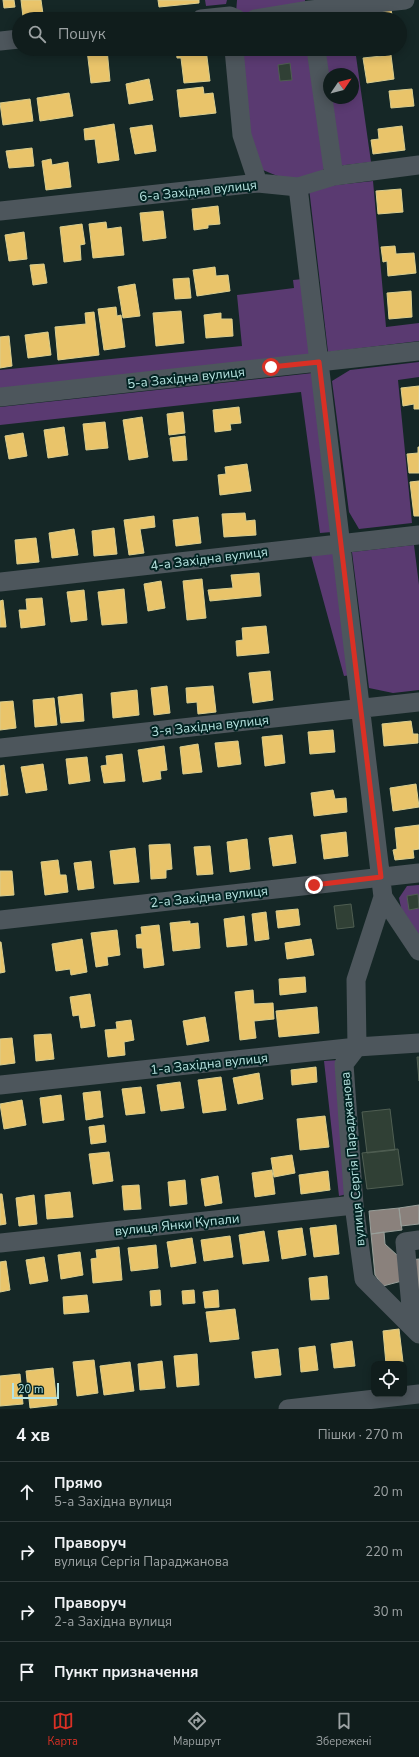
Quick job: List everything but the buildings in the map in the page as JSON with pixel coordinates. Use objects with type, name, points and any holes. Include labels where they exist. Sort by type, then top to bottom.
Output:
[{"type":"street","points":[[298,12],[405,0]]},
{"type":"street","points":[[0,41],[12,40]]},
{"type":"street","points":[[235,56],[242,135],[258,183]]},
{"type":"street","points":[[317,56],[334,176]]},
{"type":"street","name":"6-а Західна вулиця","points":[[0,211],[258,183],[298,187],[334,176],[419,165]]},
{"type":"street","points":[[298,187],[383,897],[356,980],[357,1047]]},
{"type":"street","name":"5-а Західна вулиця","points":[[0,397],[419,351]]},
{"type":"street","name":"4-а Західна вулиця","points":[[0,582],[419,535]]},
{"type":"street","name":"3-я Західна вулиця","points":[[0,748],[419,702]]},
{"type":"street","name":"2-а Західна вулиця","points":[[0,920],[419,873]]},
{"type":"street","points":[[383,897],[419,951]]},
{"type":"street","name":"1-а Західна вулиця","points":[[0,1085],[357,1047],[419,1043]]},
{"type":"street","name":"вулиця Сергія Параджанова","points":[[357,1047],[344,1064],[354,1205],[364,1279],[416,1331]]},
{"type":"street","name":"вулиця Янки Купали","points":[[0,1243],[354,1205]]},
{"type":"street","points":[[416,1331],[405,1242],[419,1240]]},
{"type":"street","points":[[288,1409],[419,1394]]},
{"type":"shaded area","points":[[205,0],[227,0],[226,4],[206,6]]},
{"type":"shaded area","points":[[237,0],[305,0],[306,6],[269,12],[236,12]]},
{"type":"shaded area","points":[[242,56],[312,56],[326,167],[311,177],[302,179],[285,178],[267,172],[259,168],[248,136]]},
{"type":"shaded area","points":[[323,56],[356,56],[358,68],[324,68]]},
{"type":"shaded area","points":[[359,77],[371,162],[337,166],[329,104],[359,104]]},
{"type":"shaded area","points":[[373,181],[386,327],[419,323],[419,341],[328,352],[309,188]]},
{"type":"shaded area","points":[[303,279],[312,355],[0,390],[0,370],[242,346],[237,295],[294,288],[293,280]]},
{"type":"shaded area","points":[[419,362],[419,377],[398,380],[412,523],[359,529],[349,512],[332,381],[350,370]]},
{"type":"shaded area","points":[[313,373],[332,532],[320,533],[301,392],[0,425],[0,407]]},
{"type":"shaded area","points":[[414,545],[419,585],[419,690],[393,693],[369,688],[352,552]]},
{"type":"shaded area","points":[[334,551],[351,675],[344,676],[311,555]]},
{"type":"shaded area","points":[[419,885],[419,946],[405,926],[399,898],[407,886]]},
{"type":"shaded area","points":[[340,1060],[351,1193],[339,1196],[324,1061]]},
{"type":"route","points":[[271,367],[319,362],[381,877],[314,885]]}]
